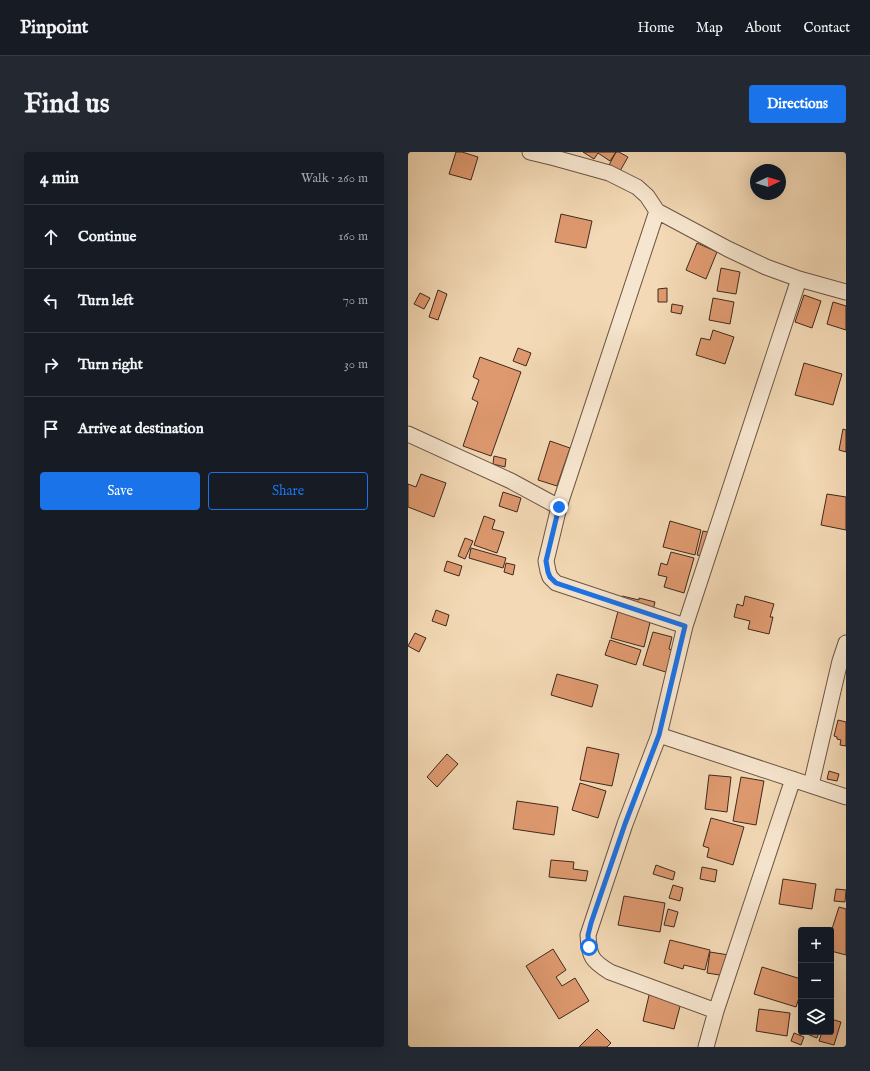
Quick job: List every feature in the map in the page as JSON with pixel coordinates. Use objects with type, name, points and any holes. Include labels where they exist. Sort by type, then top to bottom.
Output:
[{"type":"street","points":[[530,152],[609,174],[637,187],[648,196],[657,211],[728,249],[760,264],[799,279],[846,292]]},
{"type":"street","points":[[657,211],[559,507],[546,561],[550,577],[556,583],[685,626]]},
{"type":"street","points":[[716,1011],[610,972],[593,959],[589,947],[588,935],[625,824],[659,735],[685,626],[799,279]]},
{"type":"street","points":[[408,434],[511,481],[559,507]]},
{"type":"street","points":[[811,785],[840,661],[846,643]]},
{"type":"street","points":[[659,735],[846,797]]},
{"type":"street","points":[[706,1047],[716,1011],[792,779]]},
{"type":"building","points":[[456,152],[462,152],[478,157],[471,180],[449,174]]},
{"type":"building","points":[[583,152],[616,152],[610,161],[598,153],[594,159]]},
{"type":"building","points":[[616,152],[628,157],[620,171],[609,165]]},
{"type":"building","points":[[561,214],[592,221],[586,248],[555,242]]},
{"type":"building","points":[[697,243],[717,252],[706,279],[686,270]]},
{"type":"building","points":[[721,268],[740,272],[736,294],[717,291]]},
{"type":"building","points":[[667,288],[667,302],[658,302],[658,289]]},
{"type":"building","points":[[438,290],[447,294],[438,320],[429,317]]},
{"type":"building","points":[[420,293],[430,298],[424,309],[414,304]]},
{"type":"building","points":[[804,295],[821,301],[812,328],[795,322]]},
{"type":"building","points":[[713,298],[734,302],[730,324],[709,320]]},
{"type":"building","points":[[833,302],[846,306],[846,330],[827,324]]},
{"type":"building","points":[[672,304],[683,306],[681,314],[671,312]]},
{"type":"building","points":[[713,330],[734,337],[725,364],[696,355],[701,338],[710,340]]},
{"type":"building","points":[[518,348],[531,353],[526,366],[513,361]]},
{"type":"building","points":[[480,357],[521,372],[491,456],[463,446],[478,402],[472,399],[479,380],[473,377]]},
{"type":"building","points":[[804,363],[842,374],[833,405],[795,395]]},
{"type":"building","points":[[843,429],[846,430],[846,452],[839,450]]},
{"type":"building","points":[[550,441],[570,448],[557,486],[538,480]]},
{"type":"building","points":[[494,456],[506,459],[505,467],[493,464]]},
{"type":"building","points":[[421,474],[446,483],[434,517],[408,507],[408,484],[416,487]]},
{"type":"building","points":[[503,492],[521,498],[517,512],[499,506]]},
{"type":"building","points":[[827,494],[846,497],[846,530],[821,525]]},
{"type":"building","points":[[484,516],[495,520],[492,529],[504,532],[497,553],[474,545]]},
{"type":"building","points":[[670,521],[701,530],[695,555],[663,547]]},
{"type":"building","points":[[703,531],[712,533],[706,557],[697,555]]},
{"type":"building","points":[[465,538],[473,541],[465,559],[458,556]]},
{"type":"building","points":[[471,548],[506,558],[503,568],[469,558]]},
{"type":"building","points":[[671,552],[694,558],[684,593],[664,587],[667,577],[658,575],[661,563],[667,565]]},
{"type":"building","points":[[447,561],[462,566],[459,576],[444,571]]},
{"type":"building","points":[[506,563],[515,565],[513,575],[504,572]]},
{"type":"building","points":[[622,596],[655,602],[644,647],[611,638]]},
{"type":"building","points":[[745,596],[774,604],[770,617],[773,617],[769,634],[748,629],[750,621],[734,617],[737,604],[743,606]]},
{"type":"building","points":[[436,610],[449,615],[446,626],[432,621]]},
{"type":"building","points":[[653,632],[672,637],[669,649],[675,651],[669,673],[643,665]]},
{"type":"building","points":[[415,633],[426,638],[419,652],[408,646]]},
{"type":"building","points":[[610,640],[641,650],[636,665],[605,655]]},
{"type":"building","points":[[557,674],[598,685],[592,707],[551,695]]},
{"type":"building","points":[[838,720],[846,722],[846,746],[840,745],[841,740],[834,736]]},
{"type":"building","points":[[587,747],[619,754],[612,786],[580,780]]},
{"type":"building","points":[[447,754],[458,764],[437,787],[427,777]]},
{"type":"building","points":[[829,771],[839,774],[837,781],[827,779]]},
{"type":"building","points":[[709,775],[731,777],[727,812],[705,809]]},
{"type":"building","points":[[741,777],[764,781],[756,825],[733,821]]},
{"type":"building","points":[[580,783],[606,791],[598,818],[572,810]]},
{"type":"building","points":[[517,801],[558,807],[554,835],[513,829]]},
{"type":"building","points":[[711,818],[744,827],[733,865],[707,857],[709,848],[703,846]]},
{"type":"building","points":[[551,860],[574,862],[573,869],[588,871],[586,881],[549,877]]},
{"type":"building","points":[[656,865],[675,872],[673,880],[653,874]]},
{"type":"building","points":[[702,867],[717,870],[715,882],[700,879]]},
{"type":"building","points":[[783,879],[816,884],[812,909],[779,904]]},
{"type":"building","points":[[673,885],[683,888],[680,901],[669,898]]},
{"type":"building","points":[[836,889],[846,890],[845,902],[834,901]]},
{"type":"building","points":[[624,896],[665,903],[660,932],[618,925]]},
{"type":"building","points":[[839,907],[846,909],[846,955],[834,952],[834,927],[833,927]]},
{"type":"building","points":[[668,909],[678,912],[674,927],[664,925]]},
{"type":"building","points":[[670,940],[710,950],[705,970],[684,965],[683,969],[664,963]]},
{"type":"building","points":[[553,949],[566,970],[556,977],[562,986],[575,978],[589,1001],[559,1019],[526,966]]},
{"type":"building","points":[[710,952],[729,955],[726,976],[707,973]]},
{"type":"building","points":[[762,967],[798,978],[798,1001],[796,1007],[754,994]]},
{"type":"building","points":[[650,991],[682,999],[674,1029],[643,1021]]},
{"type":"building","points":[[759,1009],[790,1013],[787,1036],[756,1031]]},
{"type":"building","points":[[834,1020],[841,1022],[834,1045],[819,1041],[821,1035],[834,1035]]},
{"type":"building","points":[[597,1029],[611,1043],[607,1047],[579,1047]]},
{"type":"building","points":[[794,1033],[804,1037],[801,1045],[791,1041]]},
{"type":"building","points":[[810,1035],[818,1035],[817,1038]]},
{"type":"route","points":[[559,507],[546,561],[550,577],[556,583],[685,626],[659,735],[625,824],[591,923],[588,935],[589,947]]}]
